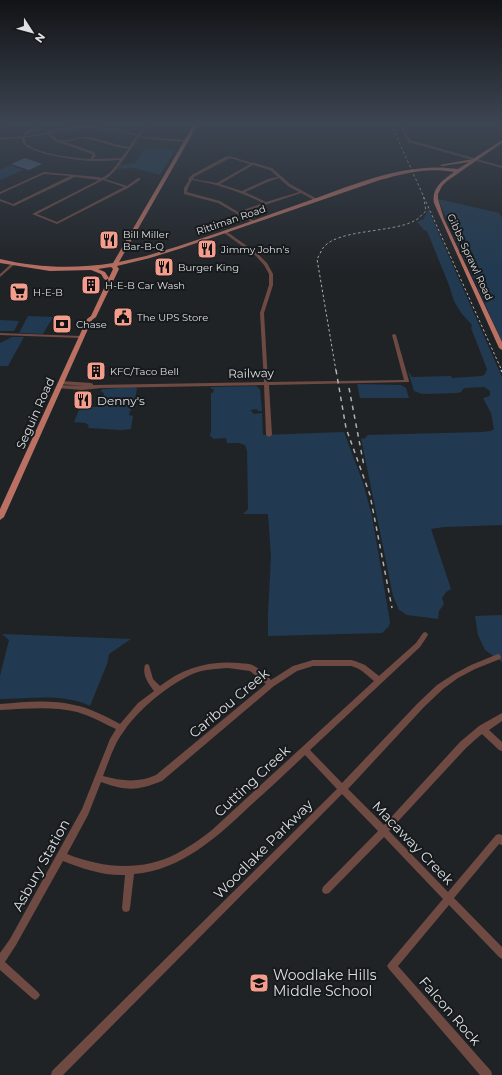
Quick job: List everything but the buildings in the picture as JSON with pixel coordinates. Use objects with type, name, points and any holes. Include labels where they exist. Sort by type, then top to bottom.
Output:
[{"type":"main road","name":"Seguin Road","points":[[90,319],[88,317],[106,278],[111,269],[115,266],[167,174]]},
{"type":"main road","name":"Rittiman Road","points":[[0,261],[53,269],[115,266],[225,232],[370,182],[403,174]]},
{"type":"main road","name":"Gibbs Sprawl Road","points":[[454,174],[440,184],[436,192],[435,200],[502,348]]},
{"type":"main road","points":[[122,252],[128,258],[137,260]]},
{"type":"main road","name":"Seguin Road","points":[[0,517],[80,339],[90,319],[93,317],[116,269],[115,266]]},
{"type":"main road","points":[[88,268],[103,272],[106,278]]},
{"type":"street","points":[[0,193],[41,174]]},
{"type":"street","points":[[56,174],[104,179],[127,187]]},
{"type":"street","points":[[109,174],[104,179],[34,214],[57,223],[127,187],[139,179]]},
{"type":"street","points":[[196,174],[190,179],[185,193],[219,202],[253,222]]},
{"type":"street","points":[[218,184],[235,174]]},
{"type":"street","points":[[276,174],[289,185],[317,200]]},
{"type":"street","points":[[0,200],[13,205],[74,176]]},
{"type":"street","points":[[243,192],[269,180],[280,177]]},
{"type":"street","points":[[190,179],[218,184],[243,192],[265,204]]},
{"type":"street","points":[[238,213],[301,192]]},
{"type":"street","points":[[225,232],[257,255],[266,264],[271,274],[271,285],[262,313],[269,435]]},
{"type":"street","points":[[0,276],[13,264]]},
{"type":"street","points":[[0,334],[80,339]]},
{"type":"street","name":"Railway","points":[[60,385],[82,388],[94,386],[407,381],[394,335]]},
{"type":"street","name":"Cutting Creek","points":[[62,856],[92,868],[130,872],[168,862],[200,845],[418,645],[425,635]]},
{"type":"street","name":"Woodlake Parkway","points":[[56,1075],[343,788],[421,705],[440,687],[473,667],[498,658]]},
{"type":"street","name":"Caribou Creek","points":[[99,778],[120,785],[130,786],[141,785],[159,778],[271,684],[295,668],[313,663],[357,664],[364,667],[379,681]]},
{"type":"street","name":"Asbury Station","points":[[0,962],[62,856],[85,812],[120,728],[141,705],[182,675],[194,670],[208,667],[228,665],[252,668],[271,684]]},
{"type":"street","points":[[147,667],[150,680],[159,691]]},
{"type":"street","points":[[0,707],[57,705],[69,707],[95,715],[120,728]]},
{"type":"street","points":[[326,890],[384,831],[463,745],[482,729],[502,717]]},
{"type":"street","points":[[482,729],[502,746]]},
{"type":"street","name":"Macaway Creek","points":[[305,750],[502,954]]},
{"type":"street","points":[[449,898],[501,839]]},
{"type":"street","points":[[126,908],[130,872]]},
{"type":"street","name":"Falcon Rock","points":[[449,898],[392,966],[486,1075]]},
{"type":"street","points":[[0,962],[35,994]]},
{"type":"shaded area","points":[[0,174],[13,174],[0,180]]},
{"type":"shaded area","points":[[438,199],[499,213],[502,218],[502,342]]},
{"type":"shaded area","points":[[428,209],[502,377],[502,525],[444,527],[431,529],[451,589],[446,592],[442,598],[444,604],[439,611],[438,619],[407,615],[399,610],[393,596],[361,438],[364,439],[368,435],[482,432],[491,431],[494,429],[491,413],[483,398],[490,396],[490,391],[484,387],[464,388],[461,392],[457,393],[422,394],[414,391],[408,371],[412,377],[451,376],[452,378],[482,376],[485,374],[487,369],[471,328],[472,325],[462,314],[454,301],[427,231],[424,230],[417,222],[424,219]]},
{"type":"shaded area","points":[[28,316],[53,317],[43,334],[19,333]]},
{"type":"shaded area","points":[[0,320],[19,321],[14,331],[0,331]]},
{"type":"shaded area","points":[[12,337],[24,337],[8,366],[0,366],[0,343]]},
{"type":"shaded area","points":[[357,384],[401,385],[406,388],[409,398],[360,398]]},
{"type":"shaded area","points":[[256,386],[260,389],[262,411],[258,411],[257,409],[250,410],[254,414],[262,413],[263,435],[344,432],[363,483],[372,516],[390,622],[389,626],[382,633],[268,636],[271,557],[268,514],[243,514],[248,509],[247,451],[245,445],[238,443],[227,443],[226,438],[214,439],[210,436],[211,393],[213,393],[214,389],[211,389],[211,387]]},
{"type":"shaded area","points":[[137,388],[134,407],[130,411],[129,415],[133,416],[131,429],[121,430],[88,428],[89,426],[86,423],[74,422],[79,410],[92,409],[92,407],[97,407],[98,405],[96,405],[100,404],[104,393],[101,392],[102,389]]},
{"type":"shaded area","points":[[502,615],[502,662],[485,650],[478,635],[475,616]]},
{"type":"shaded area","points":[[2,634],[131,639],[109,654],[107,664],[90,706],[69,699],[57,698],[0,699],[0,676],[9,640]]},
{"type":"railway","points":[[414,174],[423,196]]},
{"type":"railway","points":[[336,371],[317,259],[323,248],[330,242],[340,237],[392,228],[416,220],[426,211],[423,196]]},
{"type":"railway","points":[[423,196],[502,371]]},
{"type":"railway","points":[[336,370],[346,428],[370,495],[392,608]]},
{"type":"railway","points":[[349,388],[364,466]]},
{"type":"place","name":"Bill Miller Bar-B-Q","points":[[109,240]]},
{"type":"place","name":"Jimmy John's","points":[[207,249]]},
{"type":"place","name":"Burger King","points":[[164,267]]},
{"type":"place","name":"H-E-B Car Wash","points":[[91,285]]},
{"type":"place","name":"H-E-B","points":[[19,292]]},
{"type":"place","name":"The UPS Store","points":[[123,317]]},
{"type":"place","name":"Chase","points":[[62,324]]},
{"type":"place","name":"KFC/Taco Bell","points":[[96,371]]},
{"type":"place","name":"Denny's","points":[[83,400]]},
{"type":"place","name":"Woodlake Hills Middle School","points":[[259,983]]}]
